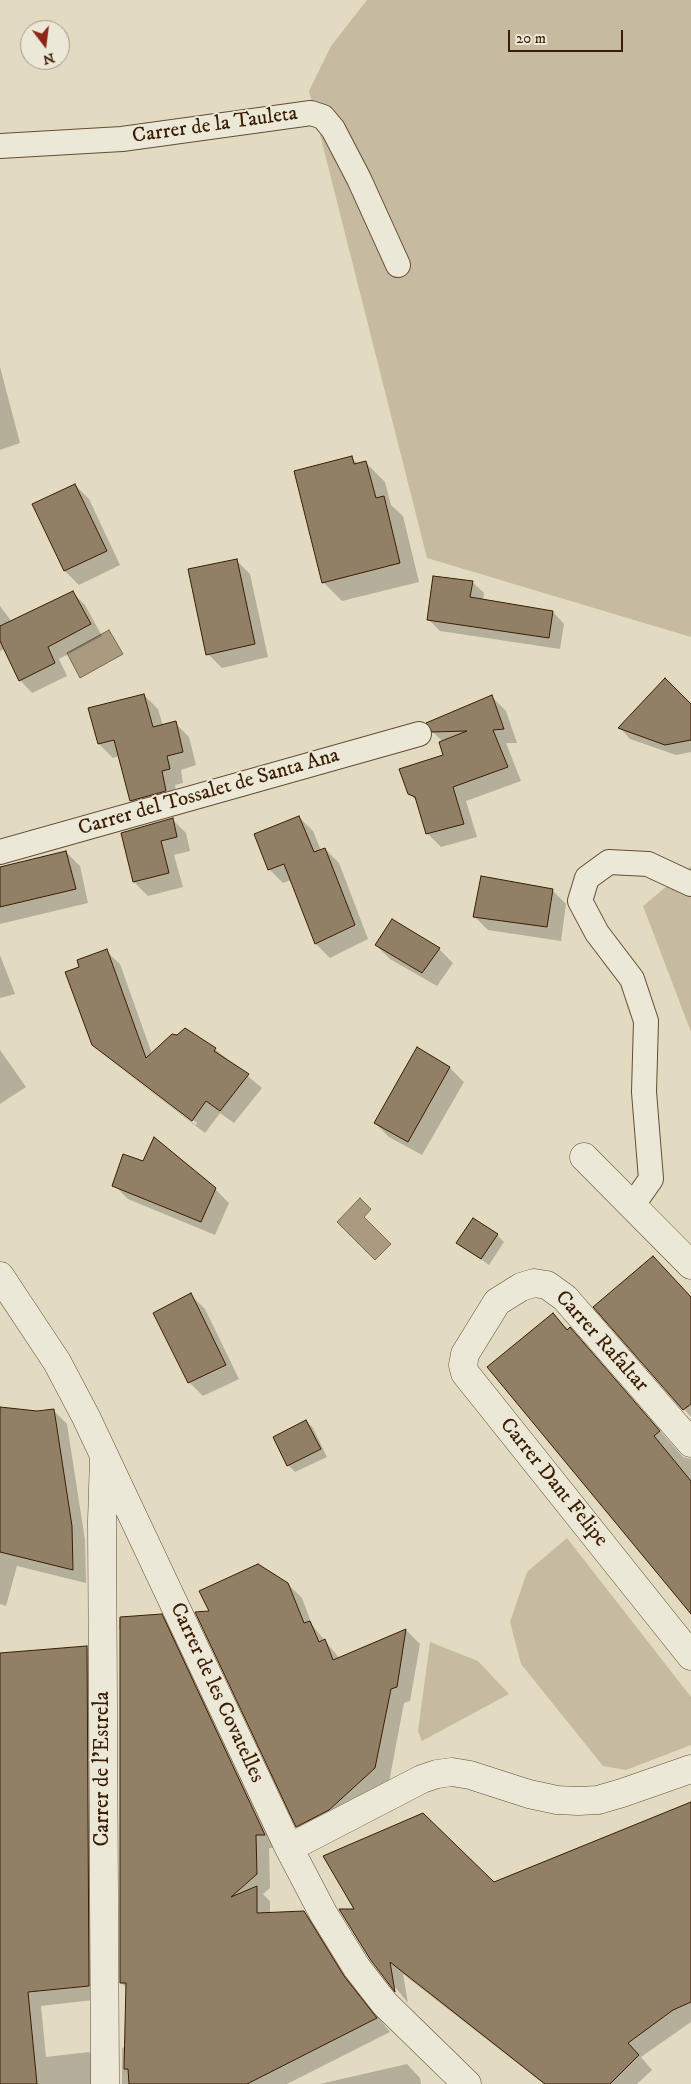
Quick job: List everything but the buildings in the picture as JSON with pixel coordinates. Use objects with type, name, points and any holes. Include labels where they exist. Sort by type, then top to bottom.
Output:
[{"type":"street","points":[[584,1158],[691,1265]]},
{"type":"street","name":"Carrer de les Covatelles","points":[[0,1276],[57,1362],[104,1454],[289,1848],[323,1913],[357,1968],[385,2004],[467,2084]]},
{"type":"street","name":"Carrer Rafaltar","points":[[497,1302],[509,1293],[534,1283],[547,1285],[556,1290],[691,1443]]},
{"type":"street","name":"Carrer Dant Felipe","points":[[497,1302],[465,1354],[463,1365],[465,1374],[691,1656]]},
{"type":"street","name":"Carrer de l'Estrela","points":[[104,1454],[102,1520],[105,2084]]},
{"type":"street","points":[[289,1848],[422,1779],[437,1774],[452,1772],[470,1775],[529,1794],[557,1800],[578,1801],[598,1800],[691,1769]]},
{"type":"lane","name":"Carrer de la Tauleta","points":[[0,146],[122,139],[311,113],[323,117],[333,129],[359,179],[398,265]]},
{"type":"lane","name":"Carrer del Tossalet de Santa Ana","points":[[0,852],[419,734]]},
{"type":"lane","points":[[632,1206],[651,1179],[644,1092],[646,1021],[632,979],[597,933],[580,901],[586,878],[608,862],[648,864],[691,884]]},
{"type":"shaded area","points":[[367,0],[691,0],[691,637],[427,558],[309,91],[331,46]]},
{"type":"shaded area","points":[[109,630],[123,654],[80,678],[67,653]]},
{"type":"shaded area","points":[[691,866],[691,1032],[643,906]]},
{"type":"shaded area","points":[[360,1198],[371,1209],[364,1217],[391,1244],[375,1260],[337,1222]]},
{"type":"shaded area","points":[[567,1538],[691,1697],[691,1745],[626,1770],[603,1766],[521,1664],[510,1622],[527,1572]]},
{"type":"shaded area","points":[[430,1642],[478,1661],[509,1694],[422,1741],[418,1731]]}]
